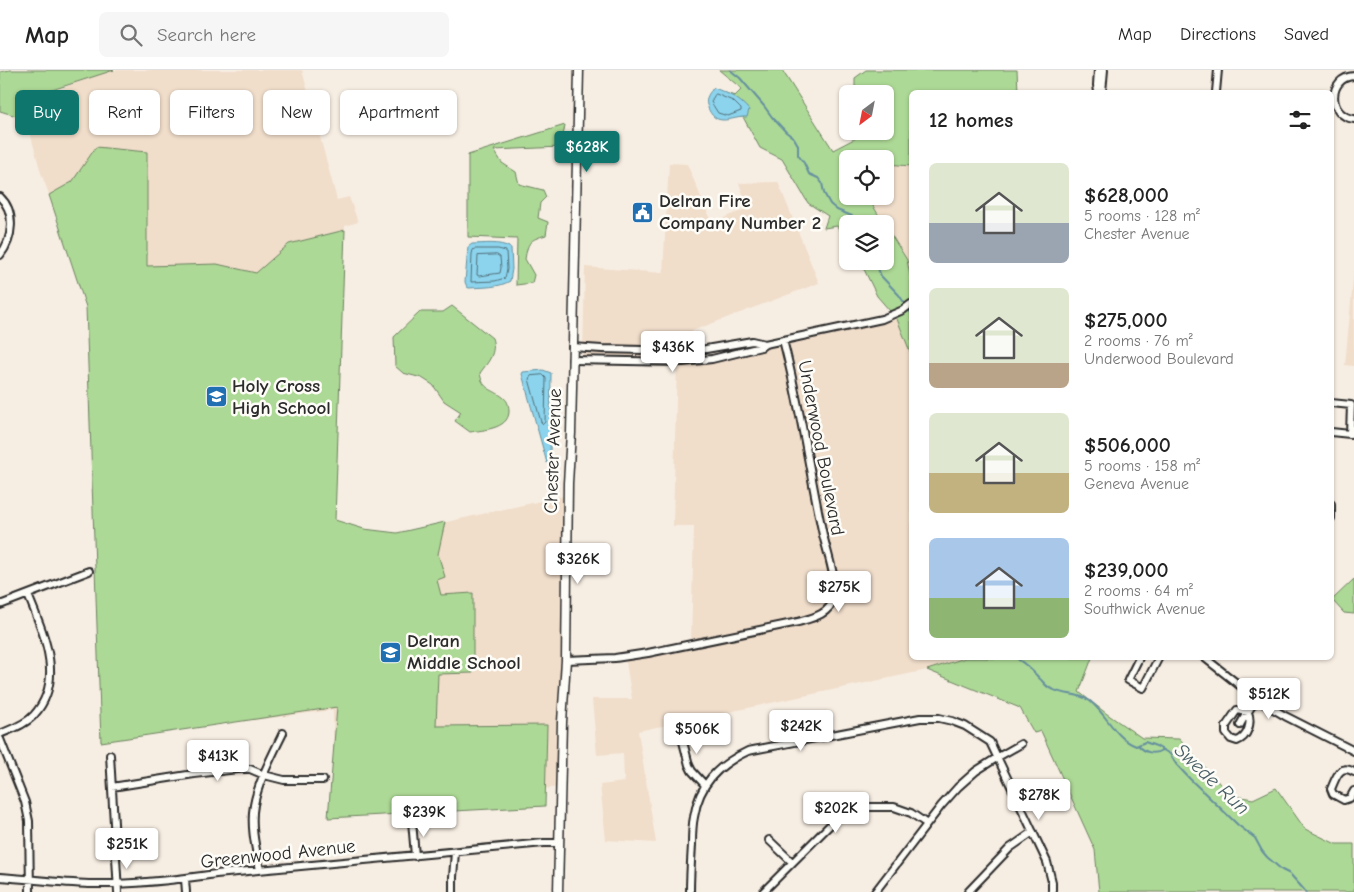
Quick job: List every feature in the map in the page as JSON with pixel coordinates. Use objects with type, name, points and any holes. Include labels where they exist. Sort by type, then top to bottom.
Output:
[{"type":"street","name":"Chester Avenue","points":[[558,892],[562,722],[566,660],[567,517],[579,70]]},
{"type":"street","points":[[1098,70],[1098,90]]},
{"type":"street","points":[[1102,90],[1104,70]]},
{"type":"street","points":[[1216,90],[1218,70]]},
{"type":"street","points":[[1353,70],[1351,76],[1338,85],[1334,99],[1336,108],[1342,114],[1354,119]]},
{"type":"street","points":[[0,197],[10,213],[11,228],[5,249],[0,255]]},
{"type":"street","points":[[784,340],[882,318],[903,310],[909,306]]},
{"type":"street","name":"Underwood Boulevard","points":[[566,660],[588,660],[648,653],[798,622],[822,614],[828,609],[832,603],[836,588],[823,534],[784,340],[721,357],[683,362],[572,360]]},
{"type":"street","name":"Underwood Boulevard","points":[[572,347],[684,351],[752,341],[765,344]]},
{"type":"street","points":[[1334,403],[1350,406],[1350,434],[1334,432]]},
{"type":"street","points":[[0,605],[89,571]]},
{"type":"street","points":[[0,734],[23,724],[33,716],[44,701],[49,684],[50,662],[45,638],[28,595]]},
{"type":"street","points":[[1138,660],[1128,680],[1143,688],[1157,660]]},
{"type":"street","points":[[1208,660],[1256,699],[1354,751]]},
{"type":"street","points":[[1240,725],[1245,714],[1256,699]]},
{"type":"street","points":[[1237,710],[1248,712],[1250,725],[1242,739],[1236,741],[1231,739],[1226,733],[1226,726],[1237,710]]},
{"type":"street","points":[[690,892],[694,818],[698,801],[710,777],[724,764],[748,751],[920,718],[939,718],[952,721],[965,726],[990,742],[1047,862],[1052,882],[1052,892]]},
{"type":"street","points":[[680,730],[689,765],[705,785]]},
{"type":"street","points":[[260,870],[253,824],[254,805],[264,775],[283,733]]},
{"type":"street","points":[[0,739],[25,802],[30,829],[30,892]]},
{"type":"street","points":[[875,892],[941,806],[958,787],[976,771],[1021,744]]},
{"type":"street","points":[[110,755],[118,892]]},
{"type":"street","points":[[112,787],[238,769],[250,769],[284,780],[323,780]]},
{"type":"street","points":[[1353,770],[1345,769],[1339,772],[1331,789],[1333,794],[1344,800],[1350,798],[1354,790]]},
{"type":"street","points":[[763,892],[836,820],[849,812],[864,807],[894,807],[911,813],[927,824]]},
{"type":"street","points":[[412,821],[415,856]]},
{"type":"street","points":[[968,892],[1010,848],[1033,832]]},
{"type":"street","points":[[769,840],[792,862]]},
{"type":"street","name":"Greenwood Avenue","points":[[0,877],[88,884],[118,884],[544,843],[559,844]]},
{"type":"street","points":[[453,892],[455,852]]},
{"type":"street","points":[[185,879],[186,892]]},
{"type":"shaded area","name":"Holy Cross High School","points":[[111,70],[302,70],[307,90],[263,90],[263,135],[320,135],[337,200],[349,197],[358,222],[345,226],[335,520],[364,529],[397,533],[568,495],[561,787],[334,810],[333,710],[101,739],[103,683],[88,297],[41,173],[31,135],[79,135],[79,90],[57,90]]},
{"type":"shaded area","points":[[669,163],[687,164],[712,223],[748,208],[739,183],[778,182],[819,283],[692,331],[698,356],[897,319],[909,349],[909,660],[959,660],[927,670],[638,731],[656,843],[606,840],[600,785],[624,782],[623,753],[597,755],[592,699],[632,699],[625,656],[691,643],[694,526],[673,526],[677,358],[583,356],[585,267],[663,273]]},
{"type":"shaded area","points":[[894,165],[909,166],[909,270],[907,260],[894,239],[894,215],[879,215],[873,205],[894,205]]},
{"type":"shaded area","points":[[1354,270],[1354,366],[1345,365]]},
{"type":"green space","points":[[10,70],[114,70],[52,90],[15,90],[15,116],[0,111],[0,72]]},
{"type":"green space","points":[[719,70],[782,70],[833,150],[852,140],[894,140],[894,85],[855,85],[855,78],[866,70],[1017,70],[1018,90],[909,90],[909,166],[894,165],[894,150],[839,150],[839,205],[872,205],[879,215],[839,215],[839,229],[837,226],[824,228],[828,216],[808,203],[782,159],[760,148],[743,117],[719,119],[712,89],[735,96],[742,89]]},
{"type":"green space","points":[[565,125],[561,147],[494,150],[502,163],[516,172],[519,184],[543,190],[546,197],[540,203],[538,218],[548,222],[546,235],[530,242],[525,259],[534,275],[532,283],[516,285],[517,239],[468,237],[468,155]]},
{"type":"green space","name":"Holy Cross High School","points":[[96,147],[147,152],[147,266],[217,264],[256,273],[289,244],[345,230],[335,520],[364,529],[397,533],[445,522],[438,554],[445,577],[437,580],[441,595],[473,593],[473,673],[438,674],[436,726],[547,725],[545,806],[328,818],[337,707],[101,742],[86,307],[49,195],[72,182]]},
{"type":"green space","points":[[894,239],[907,260],[909,270],[909,349],[897,319],[877,296],[864,270],[894,270]]},
{"type":"green space","points":[[452,306],[492,338],[493,353],[480,373],[481,379],[486,386],[504,398],[509,412],[508,418],[494,428],[470,432],[455,421],[461,412],[444,401],[433,385],[422,378],[403,373],[395,366],[394,337],[420,312],[443,312]]},
{"type":"green space","points":[[1354,579],[1354,614],[1344,613],[1334,602],[1334,598]]},
{"type":"green space","points":[[959,660],[1091,660],[1079,692],[1107,714],[1142,738],[1179,739],[1230,795],[1253,799],[1276,788],[1305,829],[1336,844],[1354,844],[1354,892],[1099,892],[1095,850],[1041,731],[1034,733],[1020,708],[927,670]]},
{"type":"water","points":[[714,88],[729,94],[742,103],[749,110],[747,117],[719,120],[710,113],[707,100]]},
{"type":"water","points":[[472,244],[497,244],[511,248],[512,269],[510,281],[495,286],[467,287],[465,282],[468,247]]},
{"type":"water","points":[[543,370],[551,373],[549,463],[547,463],[522,374],[523,372]]},
{"type":"waterway","name":"Swede Run","points":[[730,70],[740,78],[772,117],[794,138],[798,145],[798,155],[809,174],[818,178],[822,183],[824,193],[830,204],[837,210],[850,215]]},
{"type":"waterway","name":"Swede Run","points":[[879,270],[881,276],[899,295],[909,310]]},
{"type":"waterway","name":"Swede Run","points":[[1019,660],[1048,687],[1060,692],[1080,696],[1090,701],[1122,738],[1136,746],[1145,742],[1170,754],[1176,764],[1190,779],[1238,825],[1255,838],[1267,857],[1282,870],[1290,874],[1306,892]]},
{"type":"waterway","points":[[1138,745],[1150,752],[1162,750]]},
{"type":"place","name":"Delran Fire Company Number 2","points":[[643,212]]},
{"type":"place","name":"Holy Cross High School","points":[[216,397]]},
{"type":"place","name":"Delran Middle School","points":[[391,652]]}]
